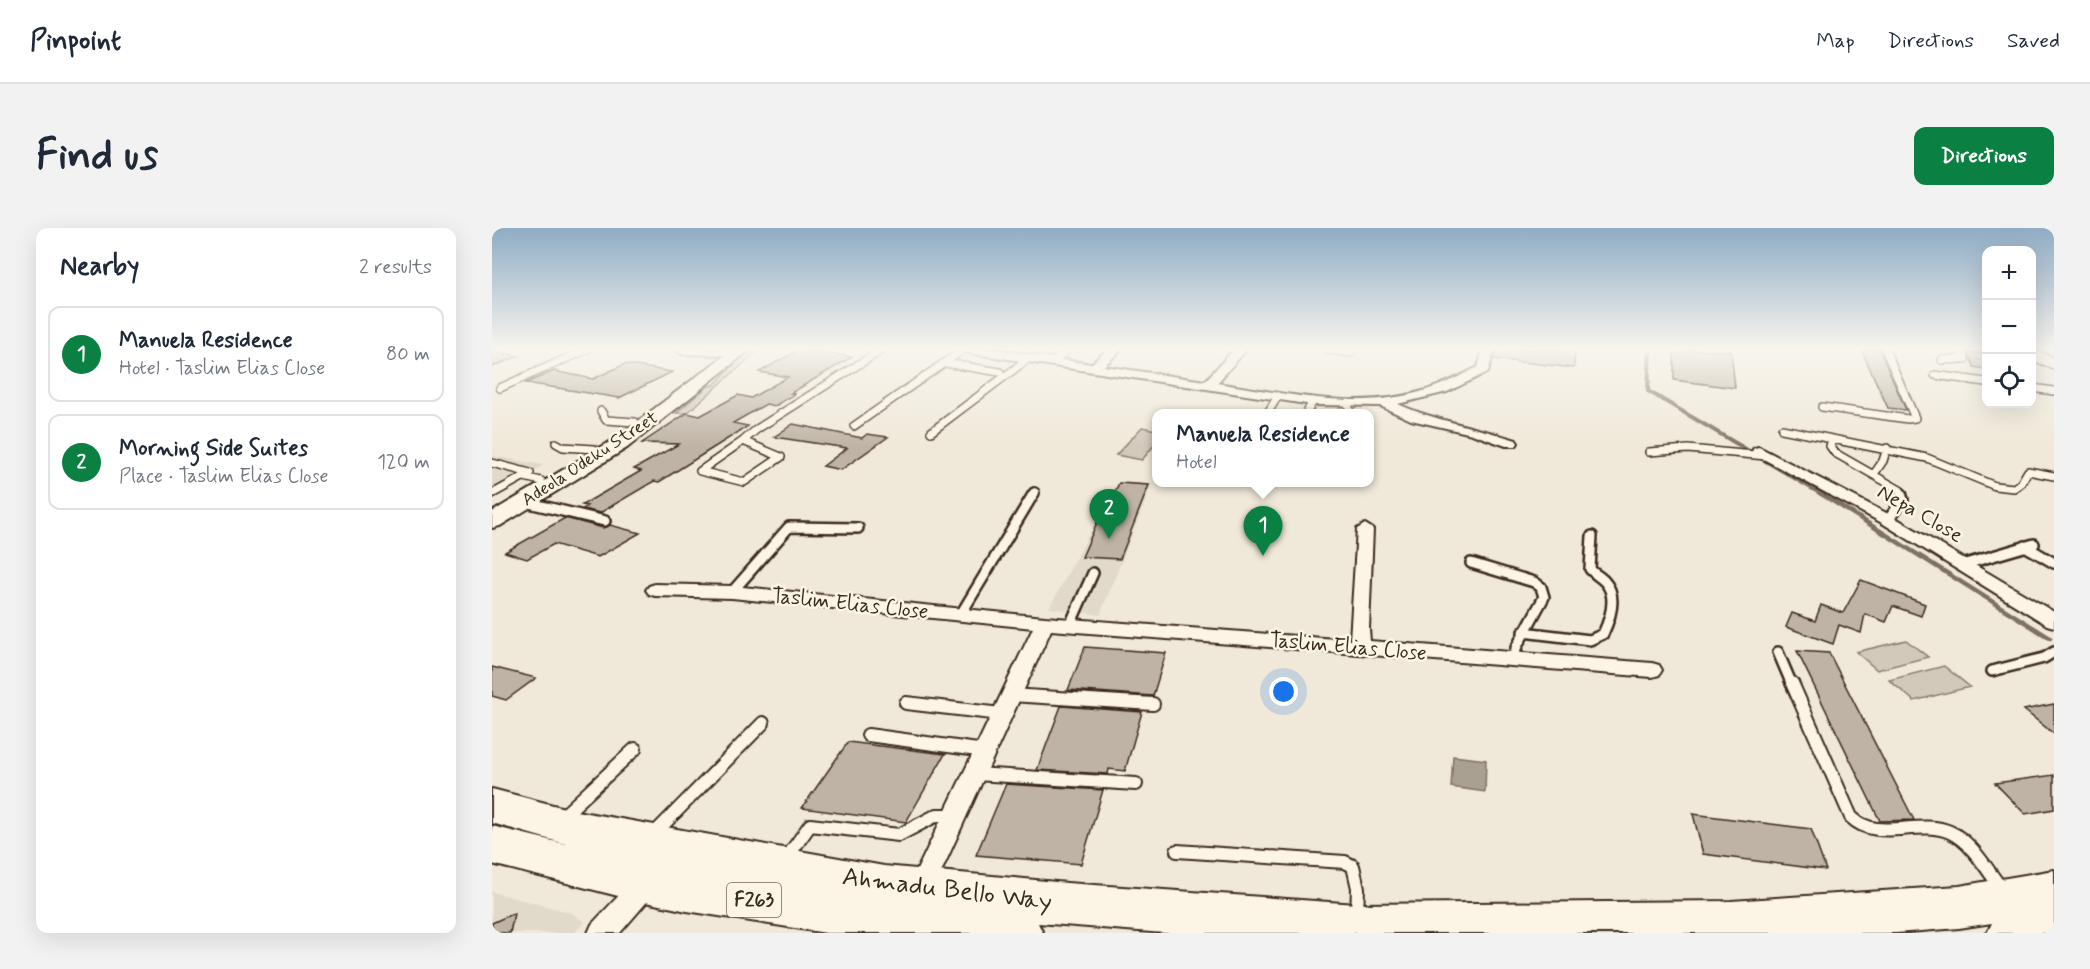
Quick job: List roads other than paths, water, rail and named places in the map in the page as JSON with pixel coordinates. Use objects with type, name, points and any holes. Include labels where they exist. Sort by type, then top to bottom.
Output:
[{"type":"highway","name":"Ahmadu Bello Way","points":[[492,806],[555,824],[832,919],[924,918],[1357,926],[1683,928],[1928,917],[1959,907],[2011,916],[2054,927]]},
{"type":"highway","name":"Ahmadu Bello Way","points":[[492,845],[547,861],[657,858],[780,868],[924,918],[1019,933]]},
{"type":"highway","name":"Ahmadu Bello Way","points":[[2011,916],[2054,891]]},
{"type":"main road","name":"Adeola Odeku Street","points":[[492,509],[533,479],[594,449],[690,382]]},
{"type":"main road","name":"Adeola Odeku Street","points":[[492,520],[620,444],[695,382]]},
{"type":"street","points":[[1188,382],[1349,408],[1442,389],[1457,382]]},
{"type":"street","points":[[1209,385],[1212,382]]},
{"type":"street","points":[[1382,402],[1416,417],[1476,431],[1511,443]]},
{"type":"street","name":"Nepa Close","points":[[1757,454],[1888,520],[2051,617]]},
{"type":"street","points":[[1361,648],[1359,629],[1365,529]]},
{"type":"street","name":"Taslim Elias Close","points":[[655,590],[732,592],[1045,623],[1652,670]]},
{"type":"street","points":[[924,918],[955,815],[1045,623]]},
{"type":"street","points":[[602,933],[657,858]]},
{"type":"lane","points":[[500,388],[514,382]]},
{"type":"lane","points":[[743,441],[782,457],[744,482],[700,471],[757,429],[832,382]]},
{"type":"lane","points":[[854,426],[918,382]]},
{"type":"lane","points":[[931,432],[997,382]]},
{"type":"lane","points":[[1822,407],[1908,420],[1915,418],[1899,382]]},
{"type":"lane","points":[[2036,389],[2054,391]]},
{"type":"lane","points":[[1270,409],[1278,396]]},
{"type":"lane","points":[[1309,409],[1313,401]]},
{"type":"lane","points":[[601,411],[606,420],[635,422]]},
{"type":"lane","points":[[1782,429],[1832,440],[1887,448],[1937,461],[1995,486],[2014,488],[2021,483],[2028,471],[2054,476]]},
{"type":"lane","points":[[1832,440],[1830,446],[1835,453],[1892,484],[1903,495],[1901,505],[1888,520]]},
{"type":"lane","points":[[556,443],[563,447],[594,449]]},
{"type":"lane","points":[[1874,474],[1883,461],[1887,448]]},
{"type":"lane","points":[[1649,452],[1688,449],[1757,454]]},
{"type":"lane","points":[[492,463],[530,473],[533,479],[492,494]]},
{"type":"lane","points":[[961,614],[1035,492]]},
{"type":"lane","points":[[525,502],[604,521]]},
{"type":"lane","points":[[732,592],[789,527],[858,528]]},
{"type":"lane","points":[[1523,632],[1590,640],[1603,634],[1610,618],[1611,595],[1607,584],[1590,569],[1592,536]]},
{"type":"lane","points":[[1962,565],[2034,544]]},
{"type":"lane","points":[[2025,546],[2054,563]]},
{"type":"lane","points":[[1471,563],[1534,582],[1541,587],[1544,597],[1523,632],[1516,648],[1515,661]]},
{"type":"lane","points":[[1070,625],[1093,573]]},
{"type":"lane","points":[[1778,652],[1851,817],[1859,825],[1869,829],[1938,830],[1951,833],[1963,842],[2011,916]]},
{"type":"lane","points":[[1992,671],[2044,658],[2054,652]]},
{"type":"lane","points":[[906,704],[1153,704]]},
{"type":"lane","points":[[657,858],[763,723]]},
{"type":"lane","points":[[868,735],[985,752]]},
{"type":"lane","points":[[555,824],[634,749]]},
{"type":"lane","points":[[975,774],[1136,784]]},
{"type":"lane","points":[[780,868],[810,825],[899,835],[937,814],[955,815]]},
{"type":"lane","points":[[1177,851],[1346,862],[1353,866],[1357,876],[1357,926]]},
{"type":"waterway","points":[[1648,382],[1648,391],[1823,495]]},
{"type":"waterway","points":[[1820,493],[2050,638]]},
{"type":"place","name":"Morning Side Suites","points":[[1109,539]]},
{"type":"place","name":"Manuela Residence","points":[[1263,556]]}]
